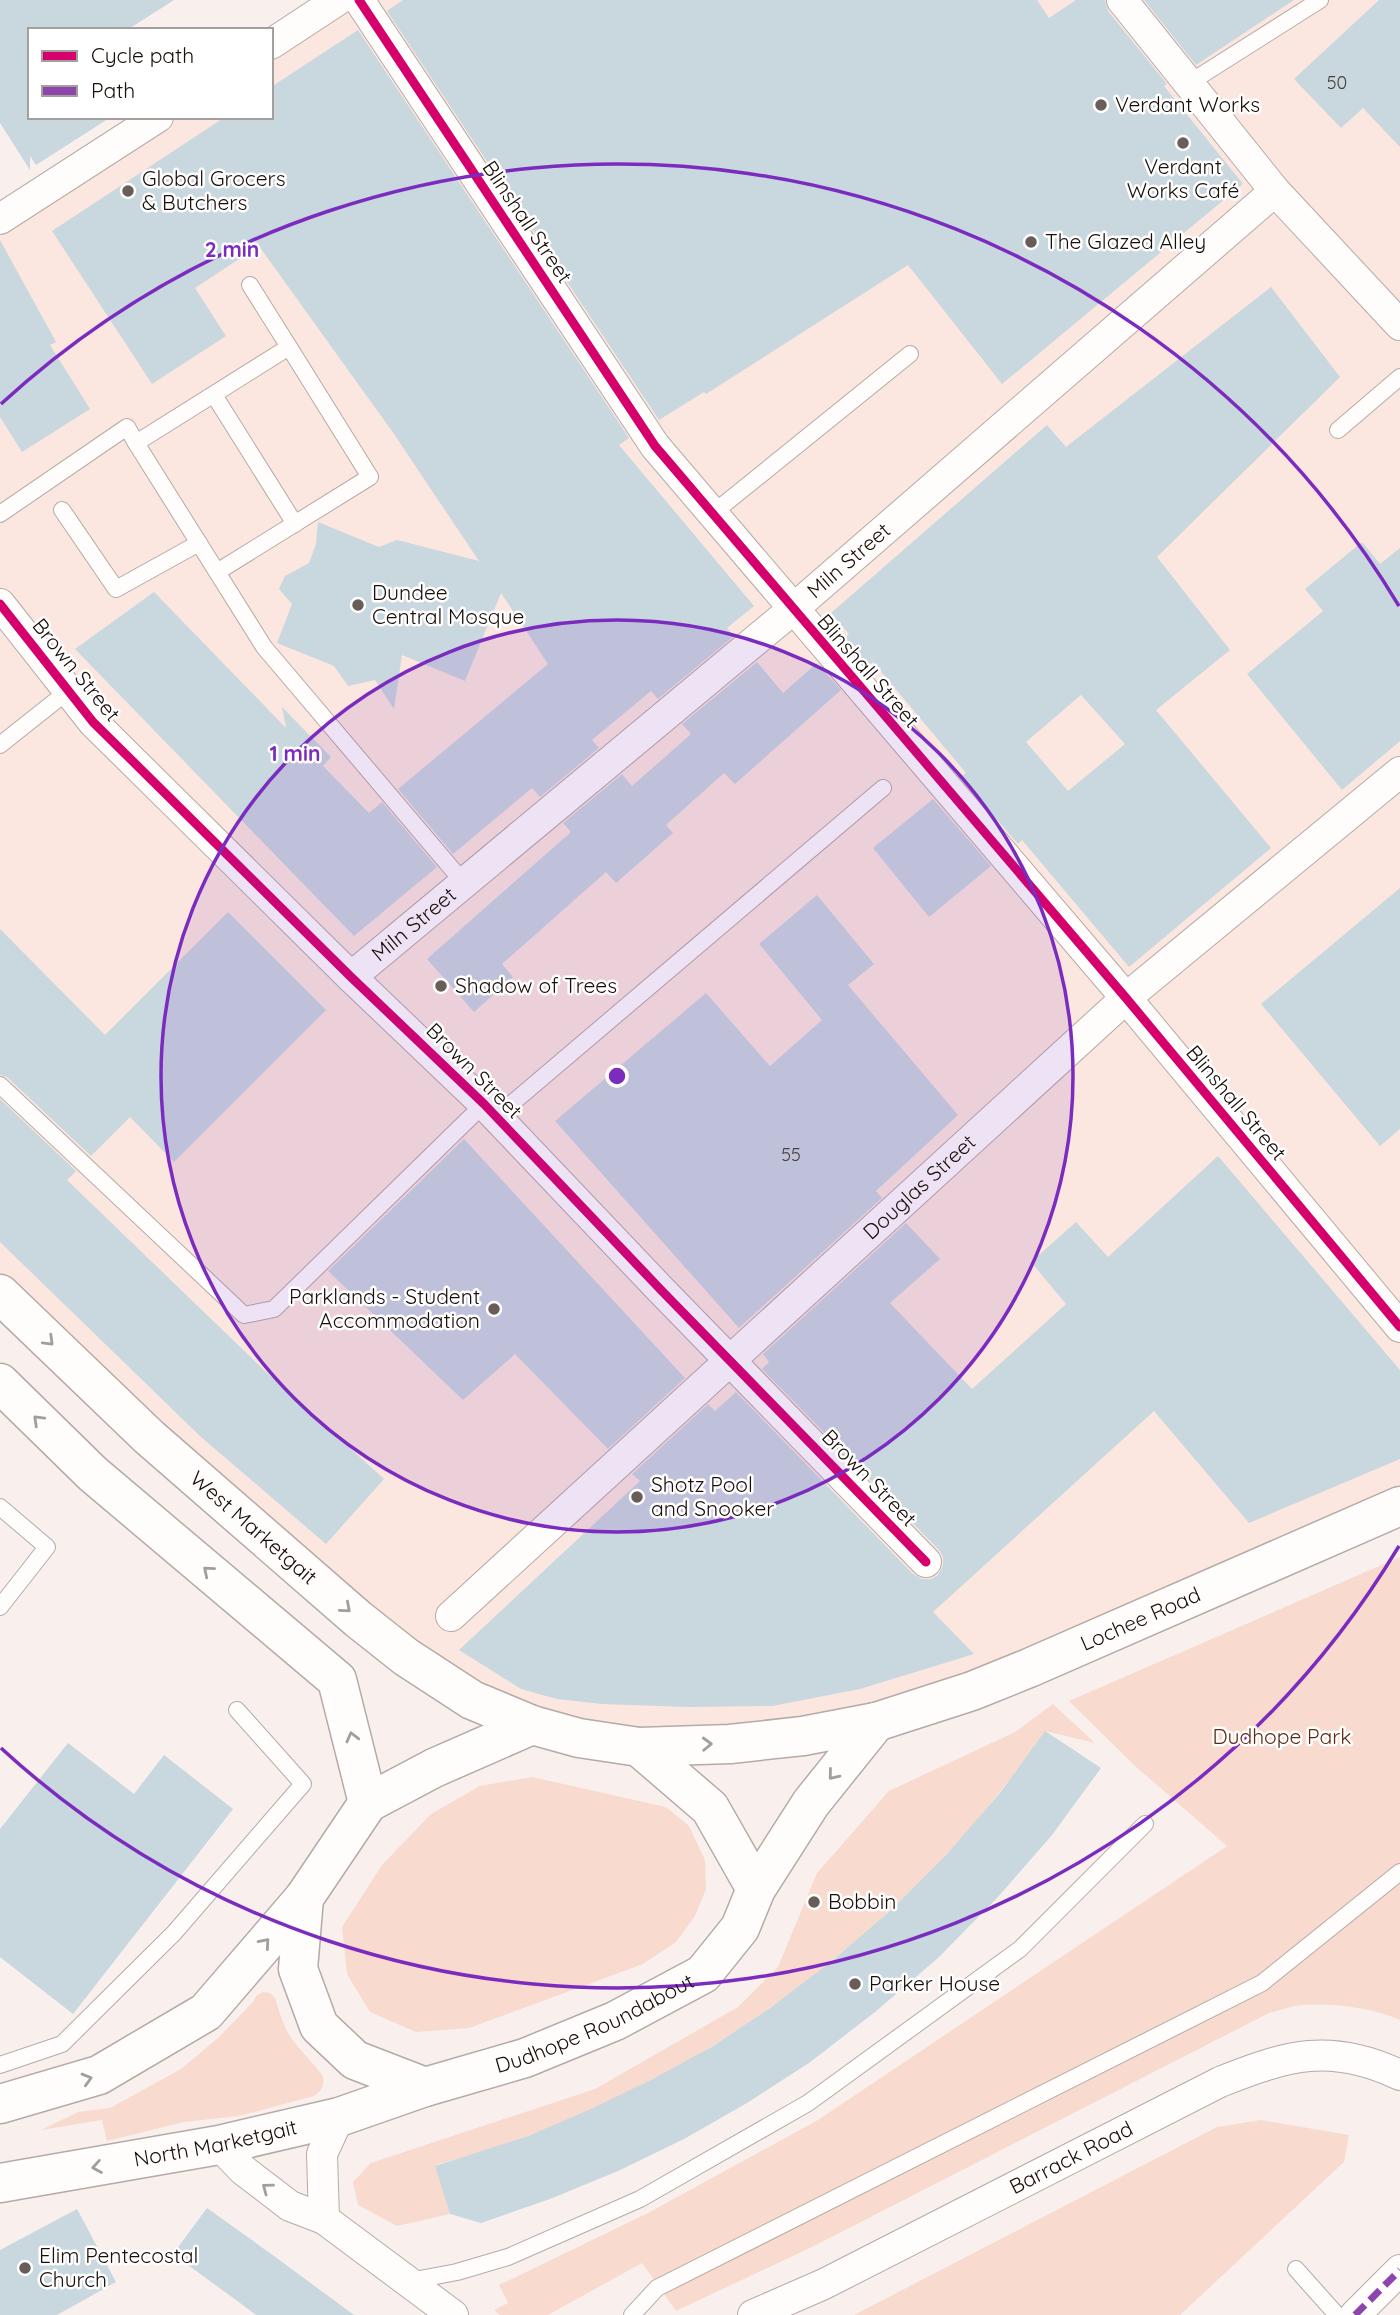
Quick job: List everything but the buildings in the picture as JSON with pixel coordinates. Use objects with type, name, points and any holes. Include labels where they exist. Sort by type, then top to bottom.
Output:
[{"type":"main road","name":"West Marketgait","points":[[0,1294],[149,1437],[358,1619],[406,1657],[472,1700],[532,1724]]},
{"type":"main road","points":[[0,1383],[93,1474],[337,1680],[368,1803]]},
{"type":"main road","name":"Lochee Road","points":[[639,1746],[730,1744],[803,1736],[876,1722],[972,1691],[1028,1668],[1400,1506]]},
{"type":"main road","points":[[0,2104],[99,2075],[206,2012],[304,1898],[368,1803],[435,1768],[532,1724],[579,1738],[639,1746],[710,1808],[756,1889],[811,1803],[876,1722]]},
{"type":"main road","name":"Dudhope Roundabout","points":[[425,2087],[525,2058],[615,2021],[703,1974],[740,1928],[756,1889]]},
{"type":"main road","points":[[304,1898],[299,1969],[318,2026],[355,2060],[425,2087]]},
{"type":"main road","name":"North Marketgait","points":[[0,2183],[219,2145],[338,2117],[425,2087]]},
{"type":"street","points":[[273,43],[338,0]]},
{"type":"street","name":"Blinshall Street","points":[[359,0],[654,446],[1395,1310]]},
{"type":"street","points":[[1122,0],[1275,191],[1400,325]]},
{"type":"street","points":[[5,206],[155,119]]},
{"type":"street","name":"Miln Street","points":[[351,976],[792,610],[1275,191]]},
{"type":"street","name":"Brown Street","points":[[0,604],[93,722],[490,1110],[730,1362],[926,1562]]},
{"type":"street","name":"Douglas Street","points":[[451,1616],[1126,998],[1400,772]]},
{"type":"street","name":"Barrack Road","points":[[753,2315],[824,2284],[1220,2082],[1269,2063],[1323,2054],[1372,2062],[1400,2075]]},
{"type":"street","points":[[324,2219],[322,2154],[338,2117]]},
{"type":"street","points":[[219,2145],[243,2170],[290,2206],[324,2219],[453,2315]]},
{"type":"street","points":[[1355,2315],[1400,2270]]},
{"type":"lane","points":[[1189,83],[1320,0]]},
{"type":"lane","points":[[217,572],[370,477],[250,285]]},
{"type":"lane","points":[[136,443],[289,347]]},
{"type":"lane","points":[[712,514],[910,354]]},
{"type":"lane","points":[[1338,430],[1400,377]]},
{"type":"lane","points":[[214,395],[295,524]]},
{"type":"lane","points":[[0,514],[127,426],[264,647],[464,883]]},
{"type":"lane","points":[[62,510],[116,589],[199,543]]},
{"type":"lane","points":[[0,745],[68,691]]},
{"type":"lane","points":[[0,1085],[244,1315],[274,1309],[490,1110],[883,788]]},
{"type":"lane","points":[[0,1507],[47,1547],[0,1607]]},
{"type":"lane","points":[[0,2066],[62,2044],[174,1933],[303,1784],[237,1710]]},
{"type":"lane","points":[[407,2281],[470,2269],[508,2257],[640,2199],[808,2103],[1020,1949],[1145,1824]]},
{"type":"lane","points":[[632,2315],[657,2288],[1262,1983],[1400,1872]]},
{"type":"lane","points":[[1296,2269],[1337,2315]]},
{"type":"shaded area","points":[[338,0],[1400,0],[1400,1485],[1216,1566],[920,1708],[639,1747],[472,1700],[0,1294],[0,219],[155,119],[273,119],[273,43]]},
{"type":"green space","name":"Dudhope Park","points":[[1400,1557],[1400,2020],[1364,2009],[1326,2005],[1297,2006],[1269,2013],[814,2246],[676,2311],[642,2263],[548,2315],[500,2315],[494,2310],[508,2303],[499,2285],[648,2213],[818,2120],[1227,1846],[1134,1765],[1069,1701]]},
{"type":"green space","points":[[1053,1704],[1095,1743],[1045,1731],[972,1826],[901,1900],[854,1942],[752,2020],[699,2054],[586,2113],[516,2140],[436,2165],[450,2214],[397,2226],[358,2205],[353,2182],[371,2163],[595,2089],[738,2007],[778,1967],[817,1873],[889,1791],[1015,1732]]},
{"type":"green space","points":[[532,1777],[666,1807],[689,1826],[705,1860],[706,1889],[695,1916],[676,1942],[643,1964],[469,2028],[416,2032],[370,2012],[347,1974],[342,1927],[382,1865],[431,1814],[480,1786]]},
{"type":"green space","points":[[270,1993],[275,1998],[289,2035],[323,2077],[322,2088],[314,2096],[239,2116],[184,2122],[107,2141],[102,2120],[41,2130],[78,2112],[110,2108],[181,2069],[218,2038],[257,1995]]},
{"type":"green space","points":[[1261,2120],[1349,2135],[1344,2162],[1180,2315],[854,2315],[1217,2127]]},
{"type":"marked path","points":[[1355,2315],[1400,2270]]},
{"type":"cycle path","points":[[359,0],[655,446],[1126,998],[1400,1327]]},
{"type":"cycle path","points":[[0,604],[93,722],[351,977],[484,1104],[926,1562]]},
{"type":"place","name":"Verdant Works","points":[[1101,105]]},
{"type":"place","name":"Verdant Works Café","points":[[1183,143]]},
{"type":"place","name":"Global Grocers & Butchers","points":[[128,191]]},
{"type":"place","name":"The Glazed Alley","points":[[1031,242]]},
{"type":"place","name":"Dundee Central Mosque","points":[[358,605]]},
{"type":"place","name":"Shadow of Trees","points":[[441,986]]},
{"type":"place","name":"Parklands - Student Accommodation","points":[[494,1309]]},
{"type":"place","name":"Shotz Pool and Snooker","points":[[637,1497]]},
{"type":"place","name":"Bobbin","points":[[814,1902]]},
{"type":"place","name":"Parker House","points":[[855,1984]]},
{"type":"place","name":"Elim Pentecostal Church","points":[[25,2268]]}]
